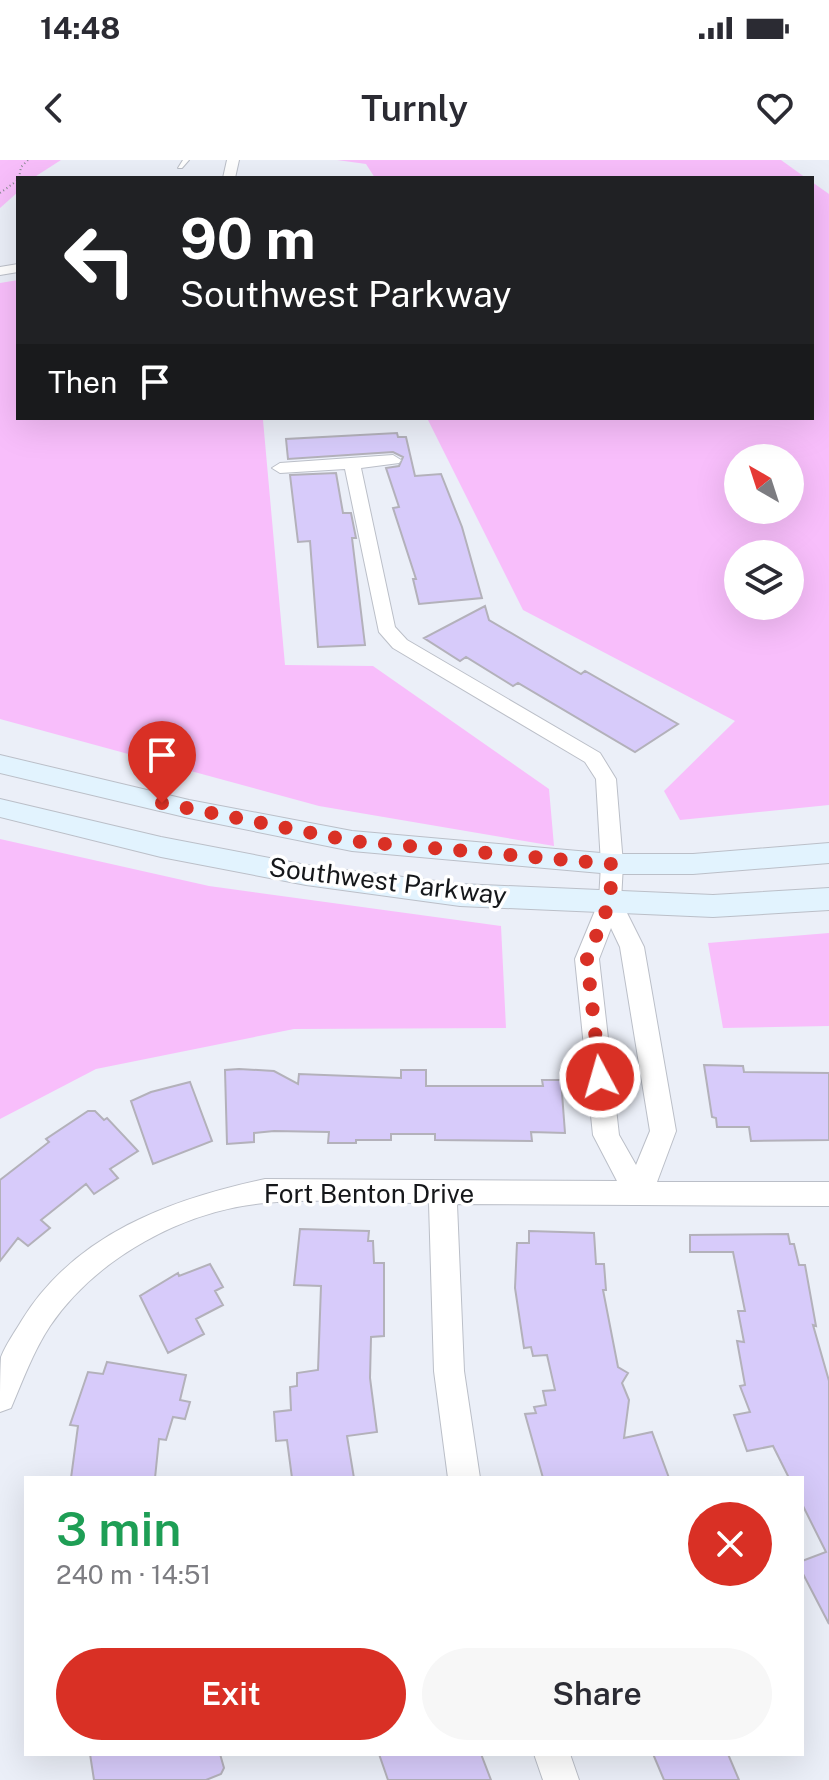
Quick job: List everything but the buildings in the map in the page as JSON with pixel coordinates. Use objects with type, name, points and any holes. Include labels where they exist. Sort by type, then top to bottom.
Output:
[{"type":"main road","name":"Southwest Parkway","points":[[0,764],[189,809],[352,841],[612,864],[693,864],[829,853]]},
{"type":"main road","name":"Southwest Parkway","points":[[0,808],[161,847],[306,875],[460,895],[713,906],[829,899]]},
{"type":"street","points":[[280,468],[393,460]]},
{"type":"street","points":[[352,464],[386,628],[400,644],[593,758],[606,779],[612,864],[610,901],[587,959],[606,1135],[639,1192]]},
{"type":"street","points":[[610,901],[632,947],[663,1131],[639,1192]]},
{"type":"street","name":"Fort Benton Drive","points":[[0,1398],[29,1332],[63,1289],[101,1252],[140,1229],[220,1199],[265,1191],[829,1194]]},
{"type":"street","points":[[443,1192],[443,1302],[450,1406],[464,1476]]},
{"type":"street","points":[[553,1756],[561,1780]]},
{"type":"lane","points":[[180,167],[186,160]]},
{"type":"shaded area","points":[[0,160],[61,160],[36,176],[16,176],[16,194],[0,208]]},
{"type":"shaded area","points":[[337,160],[781,160],[803,176],[374,176],[366,164]]},
{"type":"shaded area","points":[[814,183],[829,194],[829,805],[680,820],[664,791],[735,721],[523,610],[428,420],[814,420]]},
{"type":"shaded area","points":[[16,280],[16,420],[263,420],[285,665],[373,666],[549,789],[554,846],[319,806],[0,719],[0,283]]},
{"type":"shaded area","points":[[0,839],[209,886],[501,926],[506,1028],[294,1029],[96,1069],[0,1119]]},
{"type":"shaded area","points":[[829,933],[829,1026],[723,1028],[708,943]]},
{"type":"route","points":[[162,803],[352,841],[612,864],[610,901],[587,959],[600,1077]]}]
